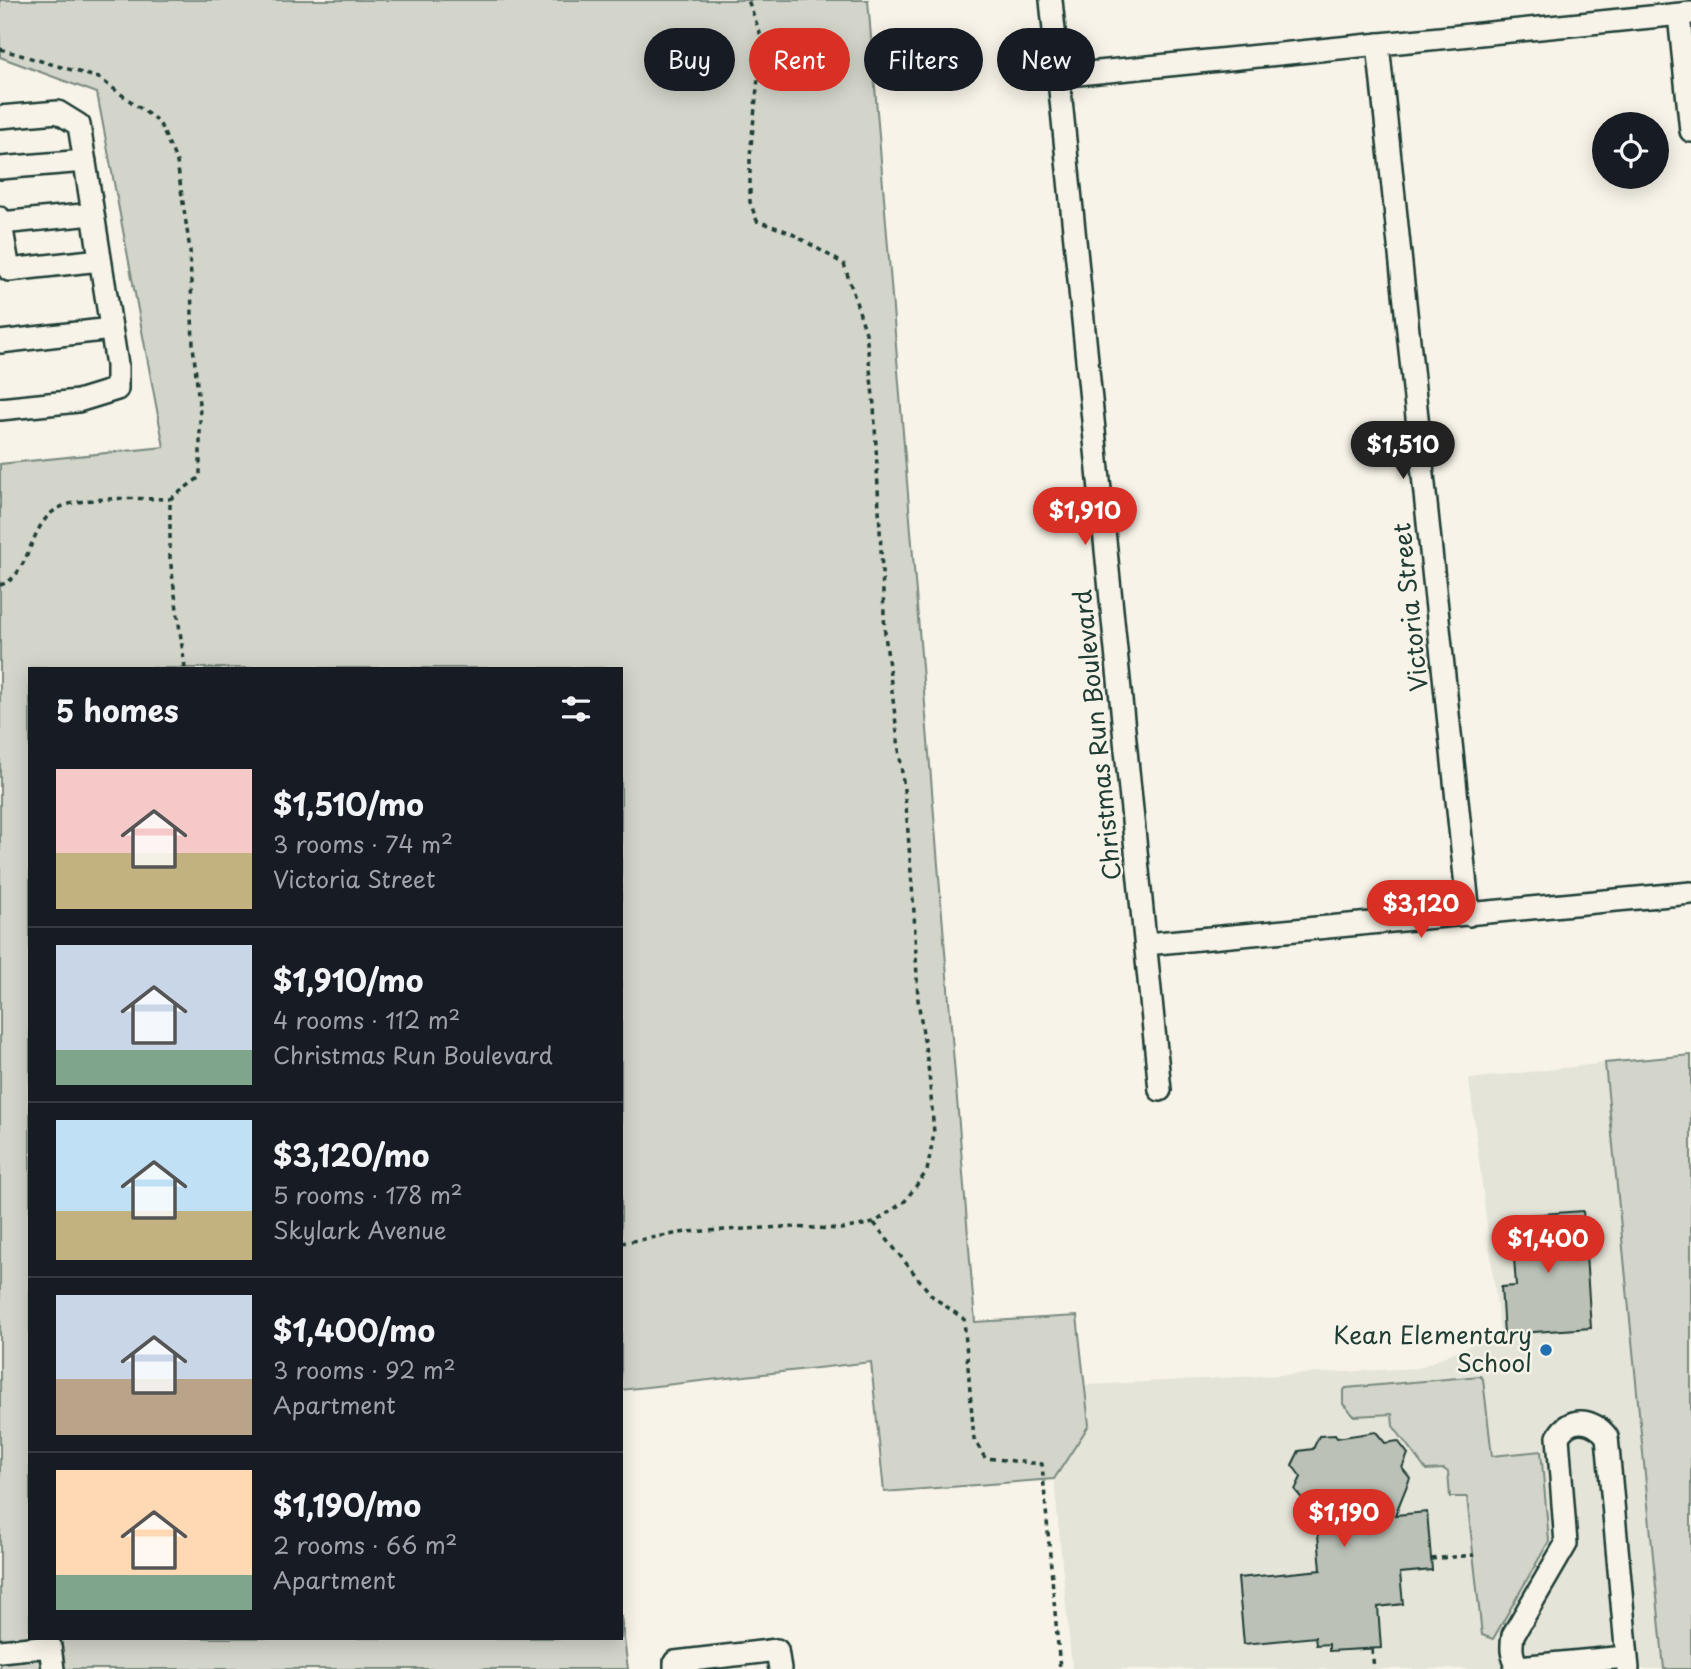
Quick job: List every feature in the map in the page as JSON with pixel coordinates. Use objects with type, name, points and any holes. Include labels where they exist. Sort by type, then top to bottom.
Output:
[{"type":"street","name":"Christmas Run Boulevard","points":[[1051,0],[1054,28]]},
{"type":"street","points":[[1095,72],[1685,14],[1691,131]]},
{"type":"street","name":"Victoria Street","points":[[1378,44],[1469,915]]},
{"type":"street","name":"Christmas Run Boulevard","points":[[1060,91],[1160,1090]]},
{"type":"street","points":[[0,117],[58,112],[79,125],[117,365],[117,389],[78,401],[0,409]]},
{"type":"street","points":[[0,168],[85,161]]},
{"type":"street","points":[[1,223],[93,214]]},
{"type":"street","points":[[0,218],[9,270],[100,260]]},
{"type":"street","points":[[0,341],[111,328]]},
{"type":"street","points":[[1146,944],[1691,892]]},
{"type":"street","points":[[1575,1422],[1586,1422],[1600,1428],[1607,1437],[1627,1663],[1517,1668],[1512,1657],[1513,1635],[1566,1544],[1558,1437],[1563,1428],[1575,1422]]},
{"type":"street","points":[[0,1651],[50,1646],[54,1669]]},
{"type":"street","points":[[675,1669],[675,1662],[725,1663],[777,1650],[780,1669]]},
{"type":"path","points":[[623,1243],[699,1231],[787,1227],[841,1229],[874,1223],[905,1201],[927,1171],[934,1133],[929,1073],[918,1000],[906,806],[886,635],[873,393],[866,333],[844,264],[789,232],[757,221],[750,202],[750,156],[760,59],[760,33],[748,0]]},
{"type":"path","points":[[0,49],[99,78],[159,122],[177,162],[190,250],[193,345],[200,414],[200,477],[170,499],[83,501],[57,509],[39,526],[15,576],[6,584],[0,585]]},
{"type":"path","points":[[170,499],[170,558],[185,667]]},
{"type":"path","points":[[874,1223],[933,1297],[964,1319],[974,1439],[985,1458],[1042,1464],[1060,1669]]},
{"type":"path","points":[[1431,1559],[1474,1555]]},
{"type":"path","points":[[1372,1649],[1374,1669]]},
{"type":"shaded area","points":[[0,0],[868,0],[870,28],[864,28],[864,91],[875,91],[975,1322],[1077,1316],[1089,1425],[1054,1479],[884,1492],[871,1362],[623,1390],[623,667],[28,667],[28,1640],[623,1640],[623,1631],[628,1669],[0,1669],[0,464],[164,447],[97,93],[0,57]]},
{"type":"shaded area","points":[[1691,1055],[1691,1669],[1664,1669],[1605,1063]]},
{"type":"shaded area","name":"Kean Elementary School","points":[[1605,1063],[1664,1669],[1072,1669],[1054,1479],[1089,1425],[1086,1385],[1418,1368],[1500,1332],[1469,1079]]},
{"type":"shaded area","points":[[1480,1376],[1483,1379],[1492,1456],[1541,1451],[1549,1541],[1493,1639],[1482,1635],[1467,1497],[1450,1497],[1448,1472],[1444,1469],[1426,1470],[1393,1426],[1392,1414],[1354,1416],[1343,1404],[1343,1391],[1346,1388]]},
{"type":"building","points":[[1583,1211],[1591,1328],[1504,1334],[1501,1287],[1516,1286],[1511,1216]]},
{"type":"building","name":"Kean Elementary School","points":[[1376,1432],[1385,1443],[1398,1441],[1408,1454],[1402,1468],[1410,1478],[1395,1515],[1427,1512],[1432,1570],[1400,1573],[1403,1604],[1378,1607],[1381,1648],[1329,1651],[1329,1644],[1316,1645],[1315,1637],[1244,1644],[1238,1578],[1321,1570],[1315,1500],[1304,1501],[1295,1490],[1301,1477],[1292,1465],[1299,1451],[1313,1449],[1319,1436],[1335,1435],[1337,1438]]},
{"type":"place","name":"Kean Elementary School","points":[[1546,1350]]}]
